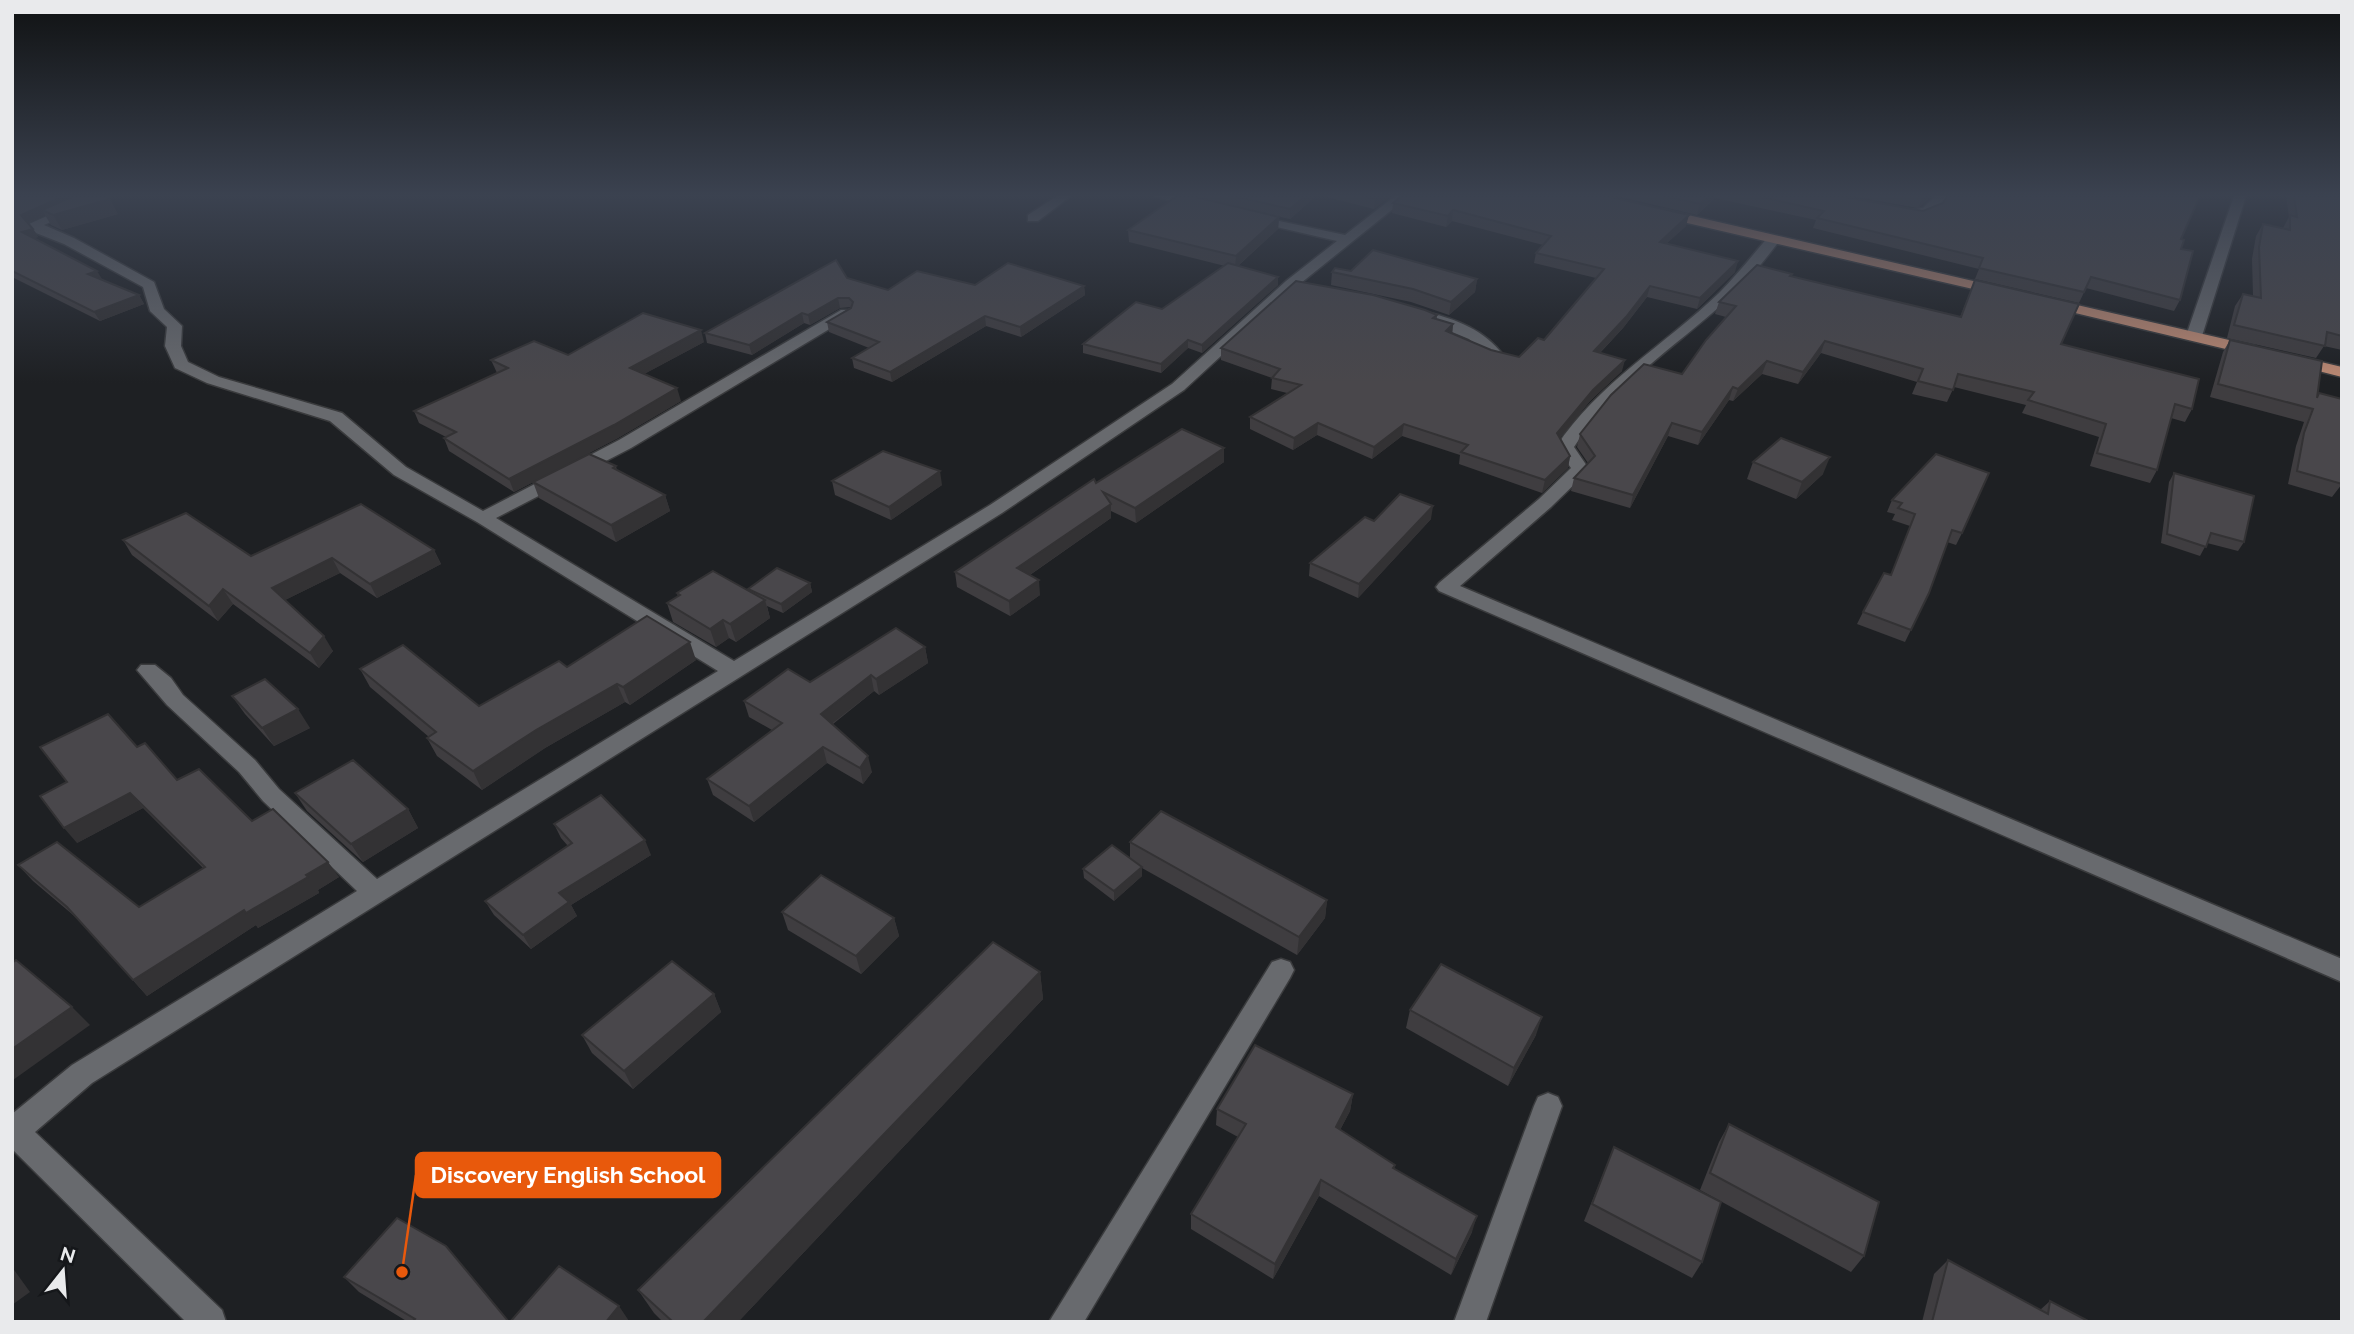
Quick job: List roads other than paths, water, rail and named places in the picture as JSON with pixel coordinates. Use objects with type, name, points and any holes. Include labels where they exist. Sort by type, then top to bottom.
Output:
[{"type":"main road","points":[[1853,258],[2342,372]]},
{"type":"street","points":[[100,258],[149,285],[157,311],[175,326],[173,346],[181,365],[214,380],[336,417],[400,471],[483,518],[734,671]]},
{"type":"street","points":[[210,1322],[14,1131],[82,1074],[996,509],[1178,387],[1321,258]]},
{"type":"street","points":[[1757,258],[1724,296],[1646,361],[1578,427],[1565,447],[1580,469],[1545,503],[1446,587],[2342,971]]},
{"type":"street","points":[[2194,336],[2220,258]]},
{"type":"street","points":[[1291,284],[1314,289]]},
{"type":"street","points":[[1412,312],[1473,335],[1491,348],[1496,356]]},
{"type":"street","points":[[483,518],[625,444],[846,313]]},
{"type":"street","points":[[148,670],[175,700],[247,766],[271,795],[375,893]]},
{"type":"street","points":[[1065,1322],[1281,971]]},
{"type":"street","points":[[1470,1322],[1548,1106]]},
{"type":"place","name":"Discovery English School","points":[[402,1272]]}]
